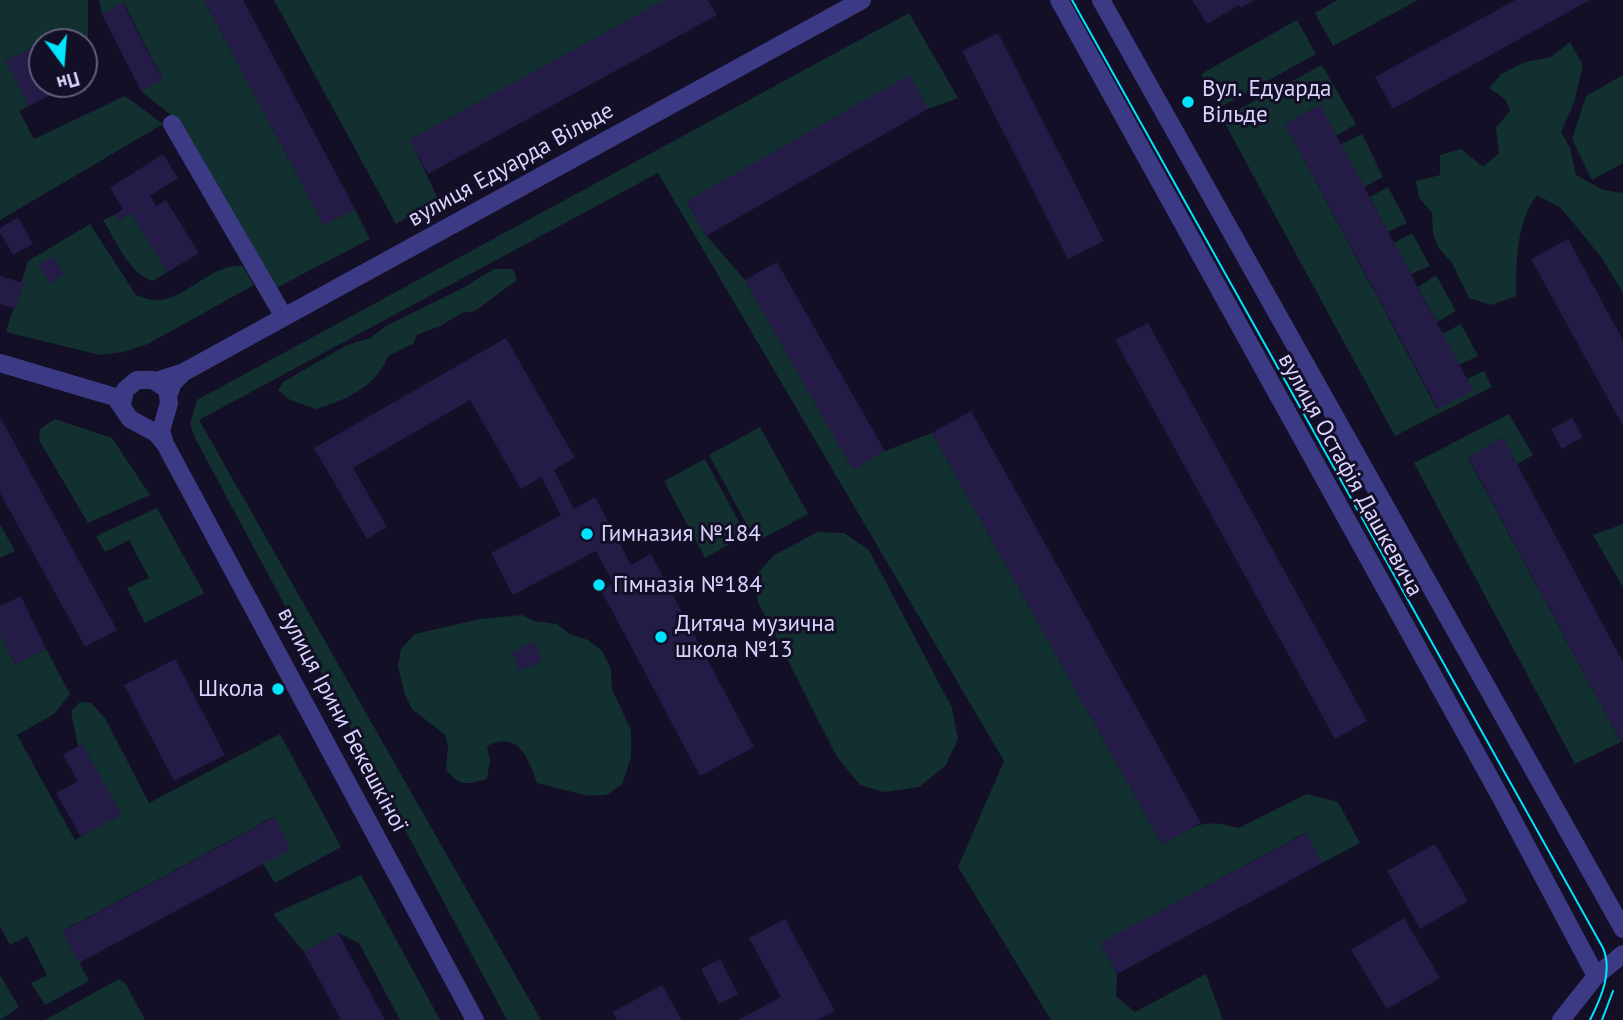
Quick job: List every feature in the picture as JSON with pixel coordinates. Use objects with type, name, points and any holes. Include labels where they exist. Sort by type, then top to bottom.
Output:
[{"type":"street","name":"вулиця Едуарда Вільде","points":[[156,381],[184,372],[862,0]]},
{"type":"street","name":"вулиця Остафія Дашкевича","points":[[1059,0],[1500,796],[1596,976]]},
{"type":"street","name":"вулиця Остафія Дашкевича","points":[[1101,0],[1623,929]]},
{"type":"street","points":[[172,124],[284,317]]},
{"type":"street","points":[[0,363],[124,398]]},
{"type":"street","points":[[168,396],[173,383],[184,372]]},
{"type":"street","points":[[124,398],[137,380],[145,378],[156,381],[165,389],[169,403],[161,431],[165,444]]},
{"type":"street","points":[[124,398],[130,419],[156,433],[165,444]]},
{"type":"street","points":[[143,425],[164,418]]},
{"type":"street","name":"вулиця Ірини Бекешкіної","points":[[165,444],[475,1020]]},
{"type":"street","points":[[1561,1020],[1596,976],[1623,954]]},
{"type":"green space","points":[[0,0],[88,0],[88,28],[28,28],[28,50],[6,61],[29,106],[19,111],[34,139],[125,96],[163,124],[0,220]]},
{"type":"green space","points":[[99,0],[204,0],[324,225],[355,209],[370,239],[276,288],[177,120],[141,91],[163,79],[124,3],[102,14]]},
{"type":"green space","points":[[274,0],[665,0],[410,140],[438,199],[396,224]]},
{"type":"green space","points":[[1338,0],[1418,0],[1333,46],[1315,13]]},
{"type":"green space","points":[[909,13],[958,98],[928,109],[909,76],[687,202],[706,235],[745,280],[853,469],[885,451],[932,433],[1162,844],[1206,824],[1239,828],[1307,794],[1338,802],[1360,843],[1322,863],[1305,833],[1101,943],[1117,974],[1116,996],[1135,1012],[1206,974],[1223,1020],[1051,1020],[958,867],[1004,761],[658,173],[199,420],[541,1020],[507,1020],[195,438],[190,424],[197,400]]},
{"type":"green space","points":[[1297,20],[1316,54],[1219,108],[1201,74]]},
{"type":"green space","points":[[1570,42],[1583,66],[1574,103],[1561,132],[1570,148],[1576,175],[1603,190],[1623,193],[1623,293],[1602,258],[1561,208],[1537,195],[1521,231],[1516,296],[1491,305],[1469,298],[1452,263],[1438,247],[1433,234],[1432,213],[1419,198],[1416,181],[1440,175],[1440,155],[1461,149],[1483,167],[1499,153],[1496,128],[1510,111],[1506,100],[1489,88],[1501,74],[1525,62],[1551,57]]},
{"type":"green space","points":[[1322,65],[1356,124],[1336,136],[1320,105],[1285,124],[1437,409],[1467,379],[1484,371],[1492,387],[1395,436],[1222,118]]},
{"type":"green space","points":[[1623,75],[1623,163],[1592,180],[1572,139],[1586,96]]},
{"type":"green space","points":[[1362,134],[1383,177],[1364,187],[1341,144]]},
{"type":"green space","points":[[1388,187],[1407,223],[1388,232],[1370,197]]},
{"type":"green space","points":[[131,213],[168,272],[152,281],[130,264],[103,220],[116,214],[120,220]]},
{"type":"green space","points":[[90,224],[138,296],[163,300],[231,266],[243,266],[254,285],[148,344],[123,352],[100,355],[6,332],[28,261]]},
{"type":"green space","points":[[1412,233],[1430,266],[1411,274],[1394,243]]},
{"type":"green space","points":[[494,269],[513,269],[517,280],[475,311],[462,313],[417,335],[413,344],[388,356],[377,375],[349,396],[316,409],[290,400],[278,390],[283,382],[347,345],[370,338],[386,326],[463,288]]},
{"type":"green space","points":[[1436,275],[1456,311],[1437,322],[1418,287]]},
{"type":"green space","points":[[1461,324],[1478,356],[1459,365],[1442,334]]},
{"type":"green space","points":[[1509,414],[1533,455],[1517,464],[1503,438],[1468,458],[1621,742],[1575,764],[1414,463]]},
{"type":"green space","points":[[55,419],[112,438],[150,495],[88,523],[39,440],[40,429]]},
{"type":"green space","points":[[760,427],[808,514],[756,542],[709,455]]},
{"type":"green space","points":[[705,459],[746,535],[705,558],[664,481]]},
{"type":"green space","points":[[157,508],[204,593],[145,623],[127,588],[149,578],[129,540],[105,552],[96,536]]},
{"type":"green space","points":[[0,524],[15,551],[0,558]]},
{"type":"green space","points":[[1623,524],[1623,587],[1593,535]]},
{"type":"green space","points":[[818,532],[844,533],[869,550],[952,708],[958,739],[946,765],[919,787],[884,792],[860,785],[837,757],[757,600],[758,573],[774,555]]},
{"type":"green space","points":[[522,615],[534,621],[557,624],[570,634],[588,640],[602,651],[611,669],[612,689],[631,730],[631,757],[622,784],[610,793],[588,796],[537,783],[521,749],[507,742],[487,746],[490,760],[487,779],[460,782],[446,770],[448,746],[445,735],[412,709],[405,695],[398,666],[401,649],[415,634],[480,619]]},
{"type":"green space","points":[[0,633],[15,664],[46,649],[70,694],[54,714],[17,735],[75,840],[121,814],[82,745],[78,747],[71,711],[80,702],[91,703],[105,718],[149,803],[280,734],[341,847],[275,883],[263,864],[273,817],[63,931],[89,981],[45,1005],[31,983],[47,975],[27,936],[10,945],[0,926]]},
{"type":"green space","points":[[361,875],[440,1020],[400,1020],[359,943],[338,933],[304,952],[273,914]]},
{"type":"green space","points":[[0,975],[19,1007],[0,1020]]},
{"type":"green space","points":[[119,979],[126,984],[145,1020],[45,1020]]},
{"type":"building","points":[[204,0],[243,0],[355,209],[324,225]]},
{"type":"building","points":[[665,0],[708,0],[717,15],[428,174],[409,140]]},
{"type":"building","points":[[1192,0],[1255,0],[1241,8],[1239,5],[1207,24]]},
{"type":"building","points":[[1515,0],[1590,0],[1393,109],[1375,77]]},
{"type":"building","points":[[123,3],[163,80],[141,91],[102,14]]},
{"type":"building","points":[[998,33],[1104,241],[1068,259],[962,51]]},
{"type":"building","points":[[28,49],[28,98],[45,98],[29,106],[6,61]]},
{"type":"building","points":[[909,75],[928,109],[706,236],[687,201]]},
{"type":"building","points":[[1320,105],[1473,390],[1438,409],[1285,124]]},
{"type":"building","points":[[163,154],[178,178],[150,196],[156,206],[166,200],[199,253],[168,272],[131,213],[120,220],[116,214],[123,209],[110,188]]},
{"type":"building","points":[[18,217],[33,244],[13,255],[0,233],[0,228]]},
{"type":"building","points":[[1568,239],[1623,340],[1623,426],[1531,259]]},
{"type":"building","points":[[53,256],[64,274],[50,283],[38,265]]},
{"type":"building","points":[[777,262],[885,451],[853,470],[745,280]]},
{"type":"building","points":[[0,276],[24,283],[16,309],[0,304]]},
{"type":"building","points":[[1148,323],[1367,721],[1335,739],[1115,340]]},
{"type":"building","points":[[506,338],[575,458],[554,470],[574,509],[595,497],[631,565],[651,554],[754,747],[700,776],[601,590],[613,583],[596,551],[513,595],[491,553],[561,515],[541,477],[521,489],[470,400],[353,468],[387,527],[367,539],[314,448]]},
{"type":"building","points":[[971,411],[1201,823],[1162,844],[932,433]]},
{"type":"building","points":[[0,417],[117,630],[85,647],[0,493]]},
{"type":"building","points":[[1572,418],[1583,437],[1562,449],[1551,429]]},
{"type":"building","points":[[1503,438],[1623,662],[1621,742],[1468,457]]},
{"type":"building","points":[[21,596],[46,649],[15,664],[0,633],[0,606]]},
{"type":"building","points":[[534,642],[543,660],[520,671],[512,652]]},
{"type":"building","points":[[175,659],[225,755],[174,781],[124,685]]},
{"type":"building","points":[[82,744],[121,814],[81,837],[56,793],[78,781],[63,755]]},
{"type":"building","points":[[274,817],[291,849],[79,963],[62,932]]},
{"type":"building","points":[[1306,833],[1322,863],[1117,974],[1100,943]]},
{"type":"building","points":[[1435,844],[1468,901],[1420,929],[1387,871]]},
{"type":"building","points":[[1404,918],[1440,978],[1387,1009],[1351,950]]},
{"type":"building","points":[[785,919],[835,1011],[817,1020],[738,1020],[781,997],[749,938]]},
{"type":"building","points":[[338,933],[385,1020],[341,1020],[304,952]]},
{"type":"building","points":[[720,959],[738,994],[719,1004],[701,969]]},
{"type":"building","points":[[662,985],[682,1020],[617,1020],[613,1012]]},
{"type":"tram line","points":[[1072,0],[1603,948],[1606,976],[1602,994],[1590,1020]]},
{"type":"tram line","points":[[1602,1020],[1613,991]]},
{"type":"place","name":"Вул. Едуарда Вільде","points":[[1188,102]]},
{"type":"place","name":"Гимназия №184","points":[[587,534]]},
{"type":"place","name":"Гімназія №184","points":[[599,585]]},
{"type":"place","name":"Дитяча музична школа №13","points":[[661,637]]},
{"type":"place","name":"Школа","points":[[278,689]]}]
